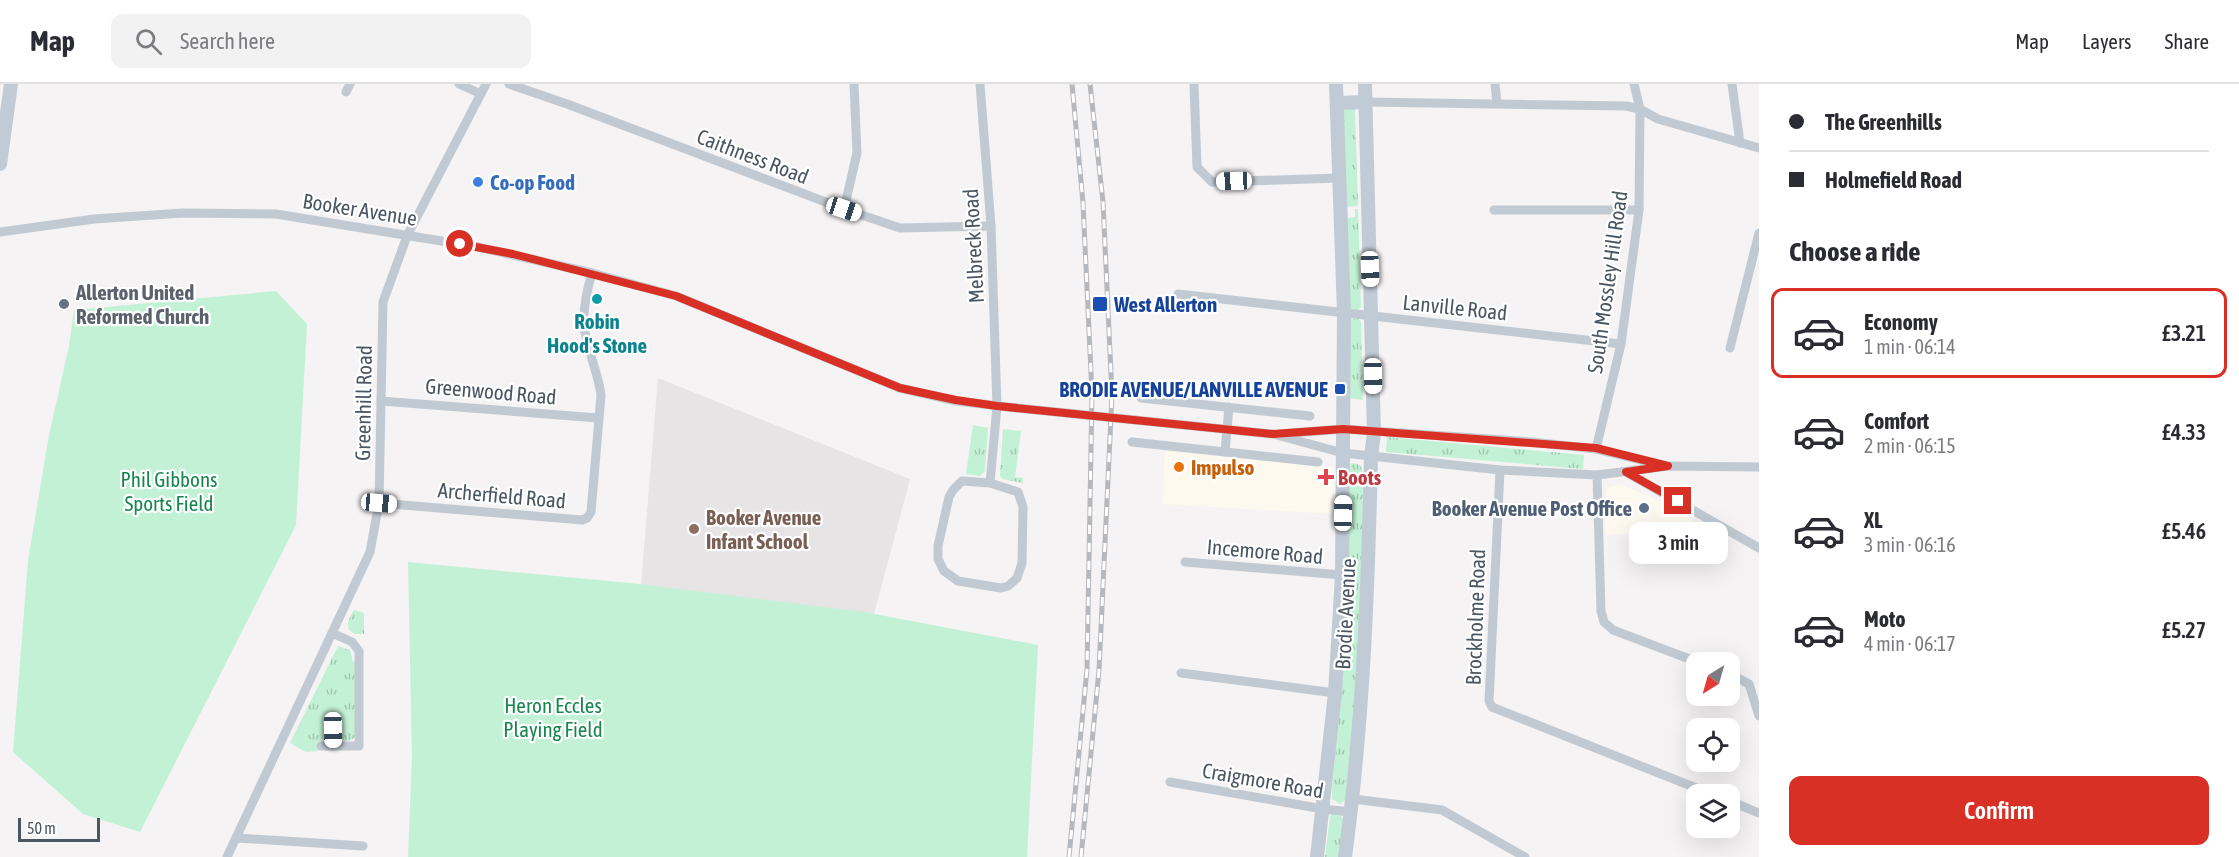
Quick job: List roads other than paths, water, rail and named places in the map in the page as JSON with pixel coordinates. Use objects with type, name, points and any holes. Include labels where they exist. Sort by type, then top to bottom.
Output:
[{"type":"street","points":[[0,164],[11,84]]},
{"type":"street","points":[[459,84],[481,94]]},
{"type":"street","name":"Greenhill Road","points":[[227,857],[370,552],[379,503],[382,302],[407,236],[486,84]]},
{"type":"street","name":"Caithness Road","points":[[509,84],[900,228],[991,225]]},
{"type":"street","points":[[844,209],[857,153],[854,84]]},
{"type":"street","name":"Melbreck Road","points":[[981,84],[991,225],[997,406],[990,483]]},
{"type":"street","points":[[1194,84],[1197,167],[1212,182],[1340,178]]},
{"type":"street","name":"Brodie Avenue","points":[[1317,857],[1335,693],[1342,575],[1344,313],[1336,84]]},
{"type":"street","name":"Brodie Avenue","points":[[1345,857],[1352,805],[1367,628],[1371,456],[1374,433],[1365,84]]},
{"type":"street","points":[[1495,84],[1497,103]]},
{"type":"street","name":"South Mossley Hill Road","points":[[1596,448],[1621,344],[1639,210],[1640,109],[1634,84]]},
{"type":"street","points":[[1732,84],[1740,143]]},
{"type":"street","points":[[1337,103],[1626,106],[1640,109],[1658,119],[1759,148]]},
{"type":"street","points":[[1494,210],[1639,210]]},
{"type":"street","name":"Booker Avenue","points":[[0,232],[94,219],[183,213],[276,214],[513,254],[592,273],[676,296],[900,388],[956,400],[1273,434],[1344,453],[1500,470],[1597,475],[1668,466]]},
{"type":"street","points":[[1730,348],[1759,233]]},
{"type":"street","name":"Archerfield Road","points":[[379,503],[585,520],[591,512],[601,395],[584,327],[584,312],[592,273]]},
{"type":"street","name":"Lanville Road","points":[[1178,294],[1621,344]]},
{"type":"street","points":[[1141,398],[1310,416]]},
{"type":"street","name":"Greenwood Road","points":[[381,401],[598,418]]},
{"type":"street","points":[[1225,452],[1229,407]]},
{"type":"street","name":"Booker Avenue","points":[[1273,434],[1343,429],[1374,433],[1532,442],[1596,448],[1668,466]]},
{"type":"street","points":[[1132,442],[1318,462]]},
{"type":"street","points":[[1306,460],[1308,443]]},
{"type":"street","points":[[1668,466],[1759,466]]},
{"type":"street","name":"Brockholme Road","points":[[1500,470],[1489,701],[1492,707],[1686,784]]},
{"type":"street","points":[[1626,472],[1759,548]]},
{"type":"street","points":[[1597,475],[1601,611],[1604,622],[1613,630],[1686,658]]},
{"type":"street","points":[[968,480],[990,483],[1018,492],[1023,507],[1021,571],[1012,583],[1001,588],[953,579],[944,571],[938,559],[938,546],[953,490],[968,480]]},
{"type":"street","name":"Incemore Road","points":[[1185,562],[1342,575]]},
{"type":"street","points":[[321,746],[359,746],[359,651],[352,642],[332,633]]},
{"type":"street","points":[[1181,673],[1335,693]]},
{"type":"street","points":[[1740,679],[1749,684],[1759,716]]},
{"type":"street","points":[[333,730],[333,746]]},
{"type":"street","name":"Craigmore Road","points":[[1170,782],[1323,809],[1352,805],[1443,810],[1525,857]]},
{"type":"street","points":[[1740,805],[1759,813]]},
{"type":"street","points":[[237,838],[363,846]]},
{"type":"railway","points":[[1069,857],[1087,669],[1092,394],[1083,203],[1072,84]]},
{"type":"railway","points":[[1081,857],[1099,670],[1112,395],[1103,202],[1090,84]]},
{"type":"place","name":"Co-op Food","points":[[478,182]]},
{"type":"place","name":"Robin Hood's Stone","points":[[597,299]]},
{"type":"place","name":"Allerton United Reformed Church","points":[[64,304]]},
{"type":"place","name":"West Allerton","points":[[1100,304]]},
{"type":"place","name":"BRODIE AVENUE/LANVILLE AVENUE","points":[[1340,389]]},
{"type":"place","name":"Impulso","points":[[1179,467]]},
{"type":"place","name":"Boots","points":[[1326,477]]},
{"type":"place","name":"Booker Avenue Post Office","points":[[1644,508]]},
{"type":"place","name":"Booker Avenue Infant School","points":[[694,529]]},
{"type":"park label","name":"Phil Gibbons Sports Field","points":[[169,491]]},
{"type":"park label","name":"Heron Eccles Playing Field","points":[[553,717]]}]
